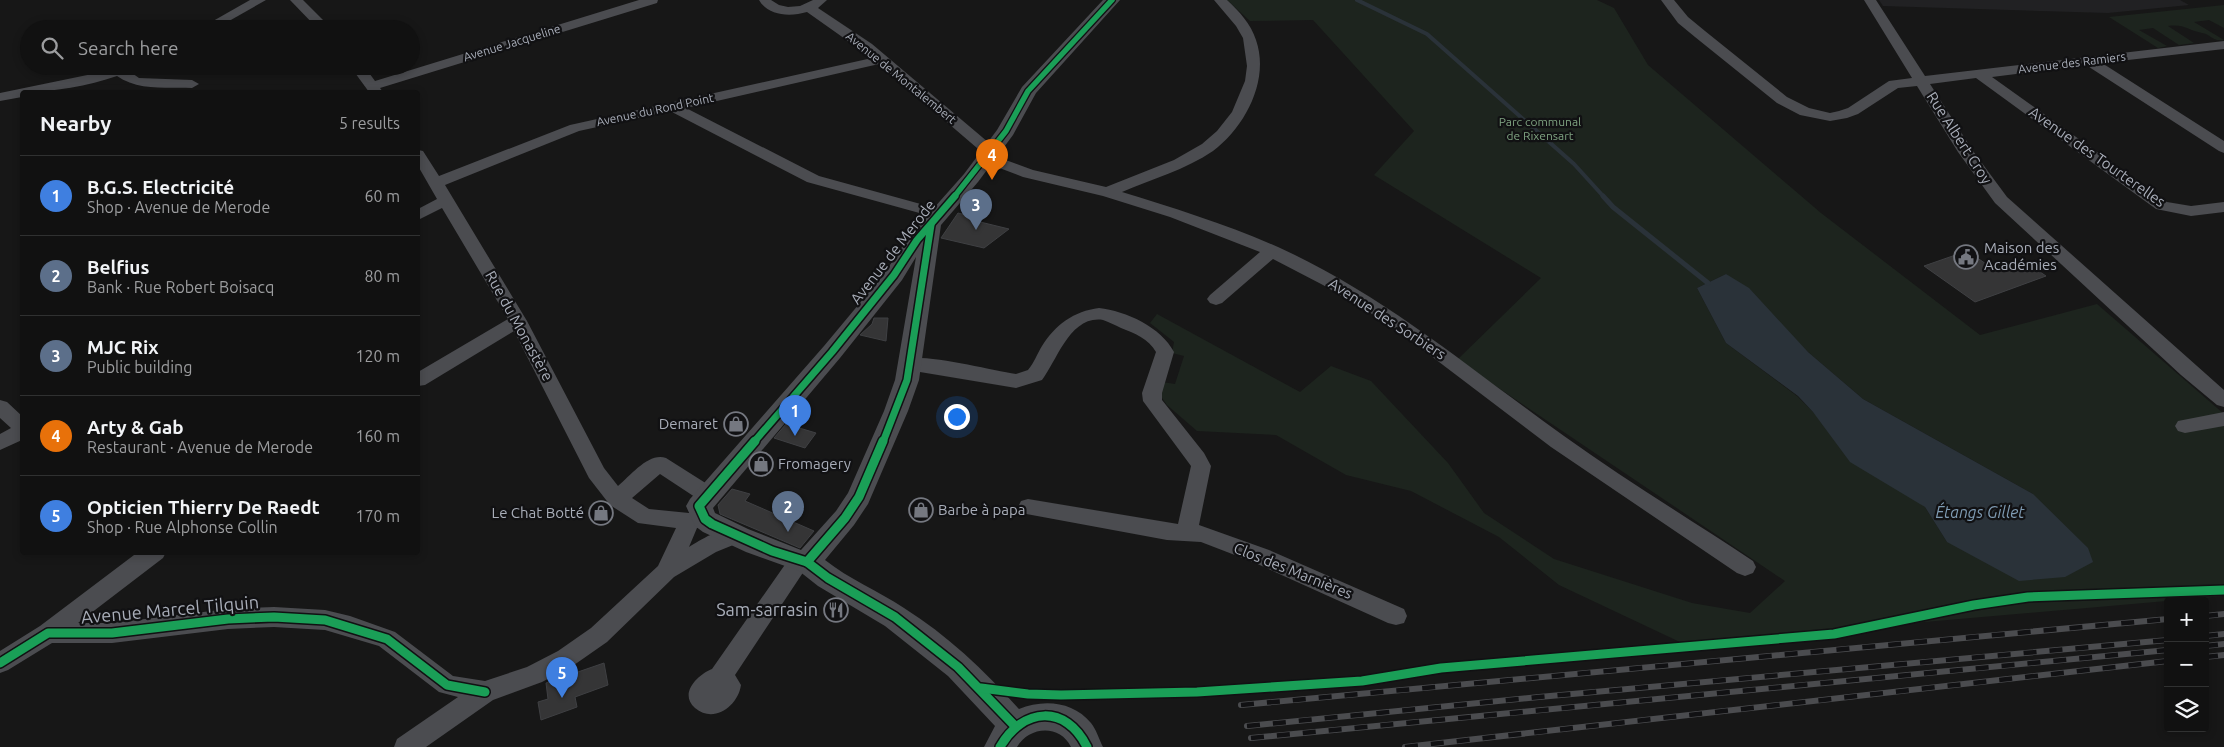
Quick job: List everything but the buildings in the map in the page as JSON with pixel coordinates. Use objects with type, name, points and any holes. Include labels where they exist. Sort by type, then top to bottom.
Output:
[{"type":"street","points":[[222,20],[260,0]]},
{"type":"street","points":[[296,0],[317,20]]},
{"type":"street","name":"Avenue Jacqueline","points":[[420,74],[652,0]]},
{"type":"street","points":[[765,0],[768,5],[784,11],[809,8],[821,0]]},
{"type":"street","name":"Avenue de Merode","points":[[700,512],[894,275],[917,240],[971,178],[1006,131],[1028,91],[1112,0]]},
{"type":"street","points":[[1107,192],[1160,173],[1204,150],[1234,120],[1246,100],[1252,83],[1255,64],[1251,41],[1242,22],[1220,0]]},
{"type":"street","name":"Avenue des Ramiers","points":[[1667,0],[1684,20],[1700,34],[1782,100],[1805,112],[1830,117],[1852,111],[1894,84],[2224,45]]},
{"type":"street","name":"Rue Albert Croy","points":[[1870,0],[1978,172],[2001,200],[2181,364],[2224,400]]},
{"type":"street","name":"Avenue de Montalembert","points":[[809,8],[867,47],[928,97],[988,154]]},
{"type":"street","name":"Avenue du Rond Point","points":[[436,183],[575,128],[881,60]]},
{"type":"street","points":[[2089,61],[2224,148]]},
{"type":"street","name":"Avenue des Tourterelles","points":[[1979,74],[2162,206],[2192,211],[2224,206]]},
{"type":"street","points":[[39,90],[102,75]]},
{"type":"street","points":[[130,75],[132,80],[138,82],[192,84]]},
{"type":"street","points":[[364,75],[374,89]]},
{"type":"street","name":"Avenue Jacqueline","points":[[374,89],[418,75]]},
{"type":"street","points":[[0,97],[20,94]]},
{"type":"street","points":[[671,106],[813,179],[935,220],[922,279],[906,380],[896,411],[859,497],[846,518],[803,562],[719,679]]},
{"type":"street","name":"Avenue des Sorbiers","points":[[988,154],[1028,174],[1107,192],[1176,214],[1272,251],[1329,281],[1395,320],[1558,442],[1746,567]]},
{"type":"street","name":"Rue du Monastère","points":[[420,157],[518,321],[596,473],[617,499]]},
{"type":"street","points":[[420,214],[446,200]]},
{"type":"street","points":[[1216,299],[1272,251]]},
{"type":"street","points":[[894,275],[901,273],[909,274],[922,279]]},
{"type":"street","points":[[909,364],[929,365],[1016,381],[1035,376],[1060,334],[1079,320],[1092,315],[1107,315],[1134,326],[1156,339],[1160,342],[1164,352],[1152,392],[1153,401],[1197,458],[1201,466],[1190,512],[1188,532]]},
{"type":"street","points":[[420,379],[518,321]]},
{"type":"street","points":[[0,407],[20,427]]},
{"type":"street","points":[[2185,426],[2224,419]]},
{"type":"street","points":[[0,443],[20,430]]},
{"type":"street","points":[[700,512],[645,517],[617,499],[659,463],[700,512],[735,535],[803,562],[895,617],[932,644],[980,688],[1007,736],[1028,718],[1046,716],[1061,718],[1073,725],[1087,747]]},
{"type":"street","name":"Clos des Marnières","points":[[1028,507],[1167,532],[1202,534],[1348,592],[1396,616]]},
{"type":"street","points":[[666,572],[700,512]]},
{"type":"street","points":[[406,747],[485,692],[534,675],[566,658],[599,635],[666,572],[708,546],[735,535]]},
{"type":"street","points":[[0,663],[48,633],[151,555]]},
{"type":"street","name":"Avenue Marcel Tilquin","points":[[48,633],[112,633],[228,619],[274,617],[325,620],[350,626],[387,639],[447,685],[485,692]]},
{"type":"shaded area","points":[[1879,0],[2180,0],[2189,5],[2108,13],[1883,6]]},
{"type":"green space","name":"Parc communal de Rixensart","points":[[1227,0],[1597,0],[1614,8],[1648,65],[1821,213],[1980,335],[2097,304],[2224,414],[2224,596],[2164,597],[2164,601],[1682,643],[1559,585],[1499,537],[1411,491],[1346,475],[1276,435],[1197,431],[1167,405],[1160,395],[1162,382],[1175,384],[1184,356],[1172,353],[1174,342],[1150,323],[1157,314],[1300,392],[1331,366],[1371,381],[1448,463],[1484,513],[1554,559],[1692,603],[1750,613],[1785,581],[1457,360],[1541,278],[1374,175],[1414,131],[1313,20],[1250,21]],"holes":[[[1726,274],[1808,352],[1863,399],[2033,494],[1947,542],[1925,507],[1813,412],[1797,396],[1726,343],[1697,288]]]},
{"type":"green space","points":[[2224,5],[2224,28],[2209,20],[2194,22],[2224,40],[2217,40],[2182,27],[2168,26],[2194,43],[2179,45],[2153,28],[2139,30],[2167,46],[2158,48],[2109,17]]},
{"type":"water","name":"Étangs Gillet","points":[[1726,274],[1749,288],[1808,352],[1863,399],[2033,494],[2088,548],[2093,562],[2065,577],[2019,581],[1947,542],[1925,507],[1850,462],[1813,412],[1798,396],[1726,343],[1697,288]]},
{"type":"waterway","points":[[1357,0],[1427,34],[1574,164],[1604,197]]},
{"type":"waterway","points":[[1603,196],[1613,207],[1708,283]]},
{"type":"railway","points":[[2209,616],[2224,614]]},
{"type":"railway","points":[[1241,705],[2164,619]]},
{"type":"railway","points":[[2209,636],[2224,634]]},
{"type":"railway","points":[[1247,726],[1539,697],[2164,640]]},
{"type":"railway","points":[[2209,646],[2224,644]]},
{"type":"railway","points":[[1251,738],[2164,650]]},
{"type":"railway","points":[[2209,657],[2224,655]]},
{"type":"railway","points":[[1405,747],[2164,661]]},
{"type":"cycle path","points":[[1014,725],[958,667],[928,641],[895,617],[828,578],[807,562],[772,551],[712,524],[705,519],[699,506],[832,352],[894,275],[917,240],[971,178],[1006,131],[1028,91],[1112,0]]},
{"type":"cycle path","points":[[807,562],[845,518],[859,497],[896,411],[907,380],[931,225]]},
{"type":"cycle path","points":[[981,688],[1028,694],[1061,695],[1197,692],[1362,681],[1441,668],[1834,634],[1974,605],[2028,597],[2224,590]]},
{"type":"cycle path","points":[[0,663],[48,633],[112,633],[228,619],[274,617],[325,620],[387,639],[447,685],[485,692]]},
{"type":"cycle path","points":[[1000,747],[1008,734],[1018,724],[1031,718],[1044,716],[1058,718],[1070,723],[1080,733],[1087,747]]},
{"type":"place","name":"Arty & Gab","points":[[992,180]]},
{"type":"place","name":"MJC Rix","points":[[976,230]]},
{"type":"place","name":"Maison des Académies","points":[[1966,257]]},
{"type":"place","name":"Demaret","points":[[736,424]]},
{"type":"place","name":"B.G.S. Electricité","points":[[795,436]]},
{"type":"place","name":"Fromagery","points":[[761,464]]},
{"type":"place","name":"Barbe à papa","points":[[921,510]]},
{"type":"place","name":"Le Chat Botté","points":[[601,513]]},
{"type":"place","name":"Belfius","points":[[788,532]]},
{"type":"place","name":"Sam-sarrasin","points":[[836,610]]},
{"type":"place","name":"Opticien Thierry De Raedt","points":[[562,698]]}]
